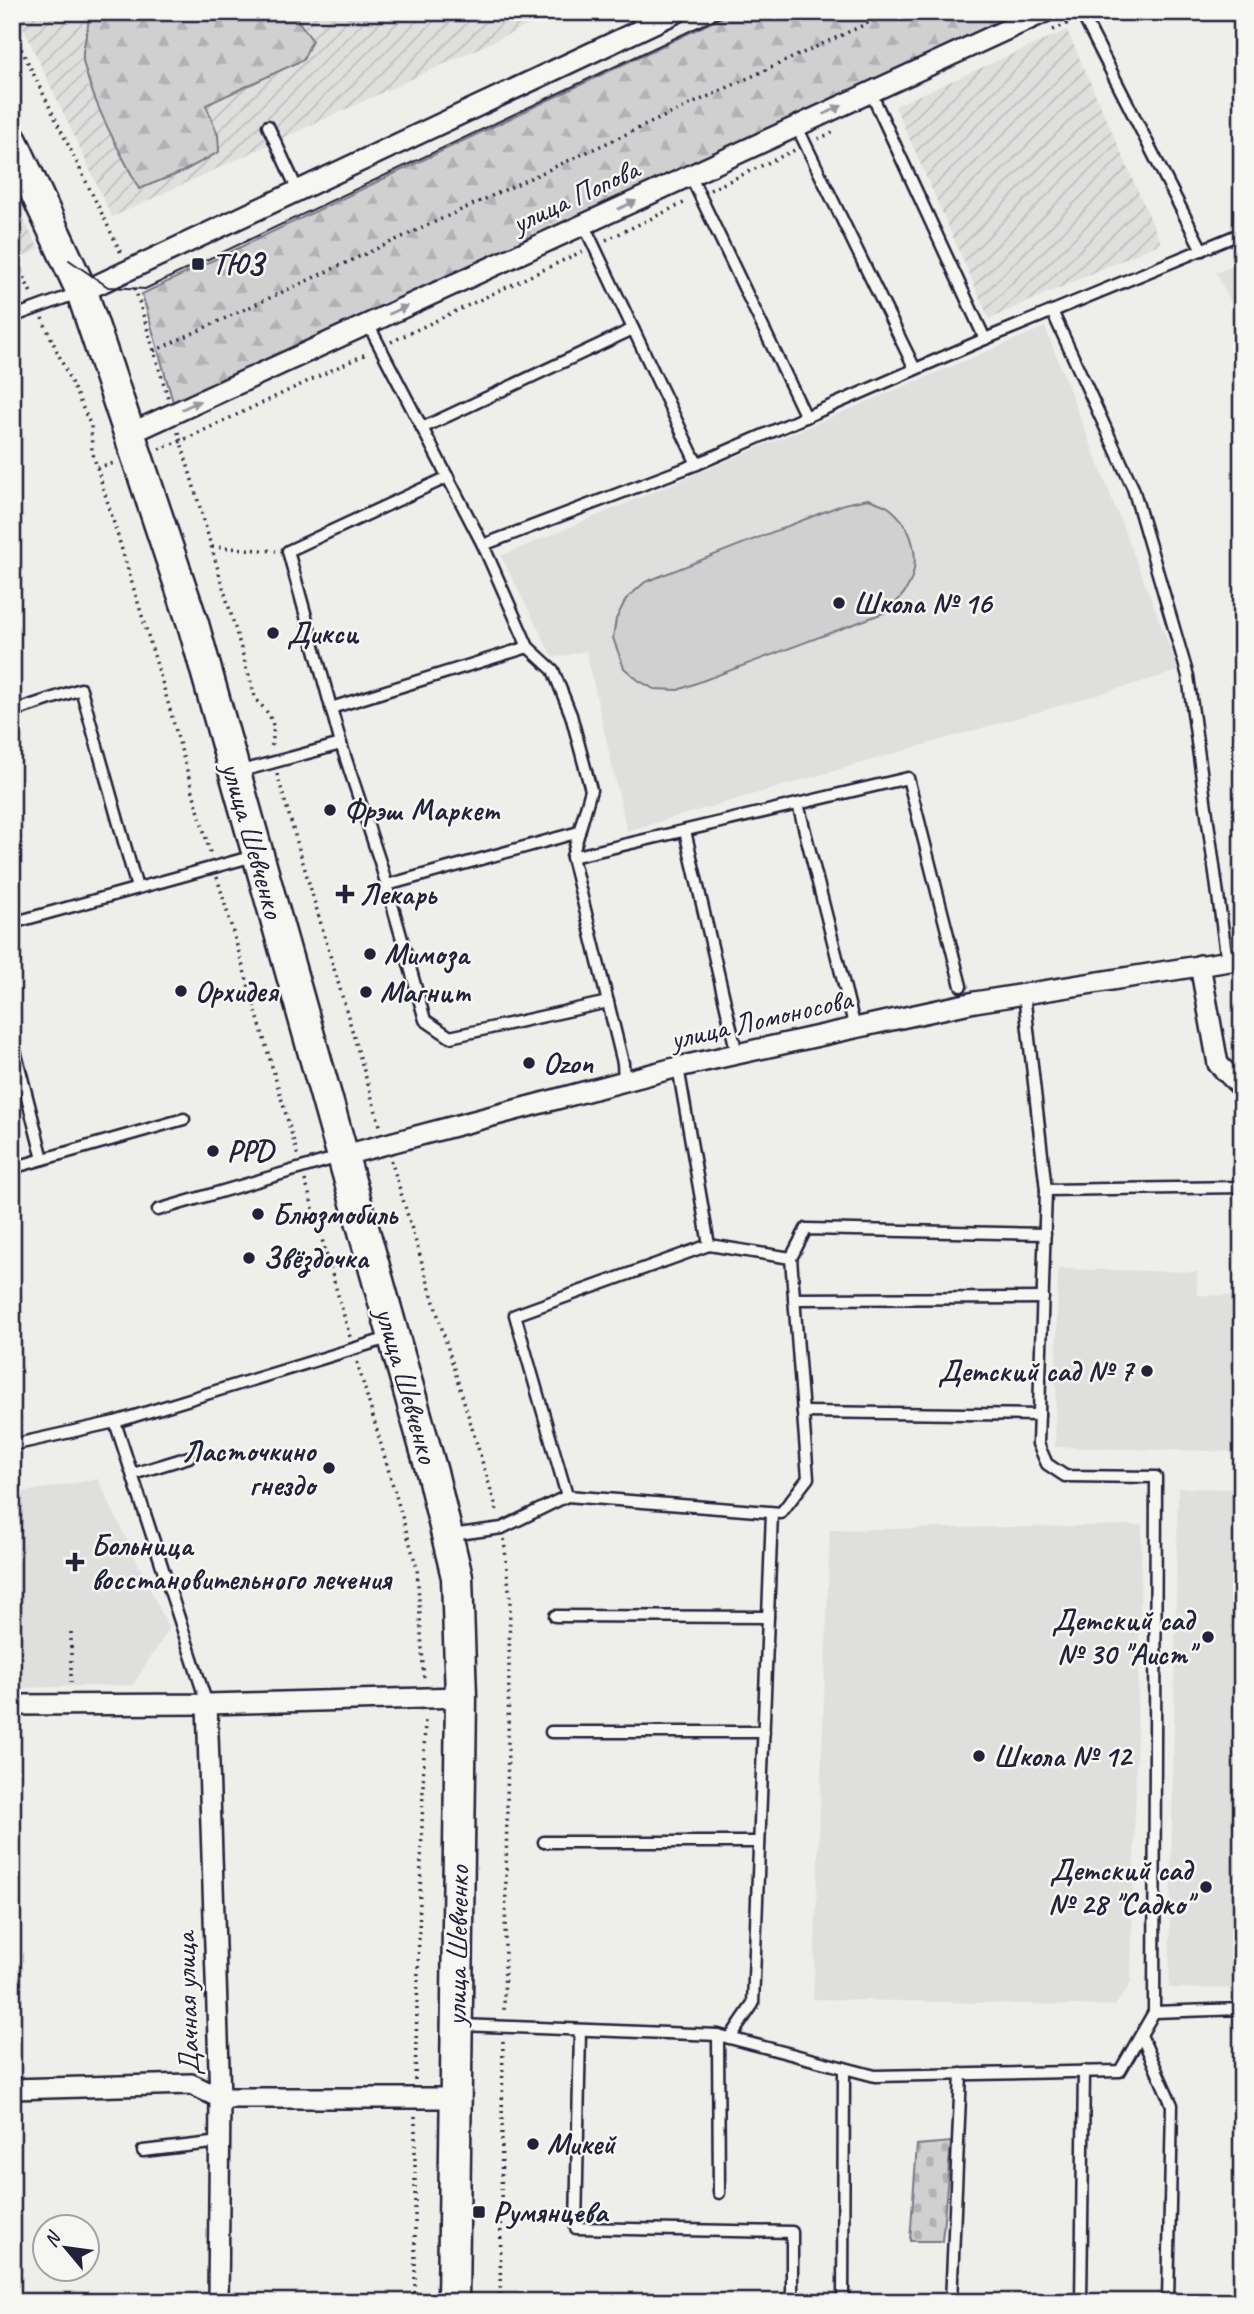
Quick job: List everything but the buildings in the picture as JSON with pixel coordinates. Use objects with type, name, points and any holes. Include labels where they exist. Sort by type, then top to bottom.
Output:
[{"type":"main road","name":"улица Шевченко","points":[[12,141],[82,292],[193,624],[393,1337],[457,1577],[461,1696],[453,2302]]},
{"type":"street","points":[[82,292],[298,191],[639,20],[678,12]]},
{"type":"street","name":"улица Попова","points":[[129,434],[1045,12]]},
{"type":"street","name":"улица Ломоносова","points":[[341,1156],[678,1067],[855,1028],[975,1002],[1235,960]]},
{"type":"street","points":[[1200,965],[1218,1064],[1241,1086]]},
{"type":"street","points":[[12,1704],[206,1704],[461,1696]]},
{"type":"street","name":"Дачная улица","points":[[206,1704],[220,2098],[218,2302]]},
{"type":"street","points":[[12,2089],[191,2084],[220,2098],[455,2098]]},
{"type":"lane","points":[[1082,14],[1202,250]]},
{"type":"lane","points":[[871,93],[985,339]]},
{"type":"lane","points":[[268,126],[298,191]]},
{"type":"lane","points":[[797,127],[915,369]]},
{"type":"lane","points":[[690,176],[806,417]]},
{"type":"lane","points":[[584,225],[697,464]]},
{"type":"lane","points":[[484,545],[697,464],[985,339],[1242,233]]},
{"type":"lane","points":[[12,317],[82,292]]},
{"type":"lane","points":[[1052,311],[1133,488],[1188,676],[1235,960]]},
{"type":"lane","points":[[368,324],[484,545],[527,647],[553,670],[571,715],[590,790],[572,857],[623,1063],[624,1082]]},
{"type":"lane","points":[[422,428],[633,329]]},
{"type":"lane","points":[[448,477],[288,551],[341,744],[387,885],[425,1020],[450,1037],[608,1002]]},
{"type":"lane","points":[[331,708],[527,647]]},
{"type":"lane","points":[[12,716],[14,711],[80,689],[137,888]]},
{"type":"lane","points":[[234,773],[341,744]]},
{"type":"lane","points":[[572,857],[908,778],[961,986]]},
{"type":"lane","points":[[799,804],[855,1028]]},
{"type":"lane","points":[[685,831],[737,1054]]},
{"type":"lane","points":[[387,885],[579,832]]},
{"type":"lane","points":[[12,923],[257,855]]},
{"type":"lane","points":[[456,2025],[718,2035],[875,2076],[1120,2071],[1154,2012],[1156,1477],[1065,1476],[1047,1464],[1038,1444],[1046,1190],[1024,994]]},
{"type":"lane","points":[[12,1039],[43,1159]]},
{"type":"lane","points":[[678,1067],[709,1245]]},
{"type":"lane","points":[[12,1168],[184,1119]]},
{"type":"lane","points":[[158,1210],[341,1156]]},
{"type":"lane","points":[[1046,1190],[1242,1187]]},
{"type":"lane","points":[[447,1535],[502,1528],[566,1496],[781,1513],[808,1478],[791,1258],[806,1229],[1045,1234]]},
{"type":"lane","points":[[566,1496],[515,1315],[709,1245],[791,1258]]},
{"type":"lane","points":[[794,1299],[1043,1298]]},
{"type":"lane","points":[[12,1445],[116,1422],[393,1337]]},
{"type":"lane","points":[[803,1412],[1039,1415]]},
{"type":"lane","points":[[116,1422],[206,1704]]},
{"type":"lane","points":[[133,1474],[189,1457]]},
{"type":"lane","points":[[730,2038],[752,2004],[772,1513]]},
{"type":"lane","points":[[555,1616],[768,1617]]},
{"type":"lane","points":[[551,1732],[764,1732]]},
{"type":"lane","points":[[544,1842],[759,1842]]},
{"type":"lane","points":[[1154,2012],[1242,2009]]},
{"type":"lane","points":[[580,2030],[576,2228],[792,2232],[792,2302]]},
{"type":"lane","points":[[718,2035],[719,2193]]},
{"type":"lane","points":[[1141,2035],[1172,2105],[1168,2302]]},
{"type":"lane","points":[[844,2068],[844,2302]]},
{"type":"lane","points":[[1081,2302],[1084,2071]]},
{"type":"lane","points":[[951,2302],[961,2074]]},
{"type":"lane","points":[[143,2151],[220,2142]]},
{"type":"path","points":[[154,351],[892,12]]},
{"type":"path","points":[[1048,32],[1082,14]]},
{"type":"path","points":[[12,30],[130,270],[256,700],[269,712],[275,733],[271,749],[386,1144]]},
{"type":"path","points":[[181,441],[842,128]]},
{"type":"path","points":[[12,252],[91,426],[92,451],[163,685],[417,1568],[425,1696],[415,2098],[415,2302]]},
{"type":"path","points":[[212,547],[288,551]]},
{"type":"path","points":[[71,1632],[71,1705]]},
{"type":"shaded area","points":[[16,12],[557,12],[112,217]]},
{"type":"shaded area","points":[[1067,30],[1161,243],[989,319],[895,106]]},
{"type":"shaded area","points":[[12,198],[39,249],[12,262]]},
{"type":"shaded area","points":[[1242,261],[1242,324],[1216,273]]},
{"type":"shaded area","name":"Школа № 16","points":[[1045,327],[1179,671],[627,831],[586,651],[553,658],[501,556]]},
{"type":"shaded area","name":"Детский сад № 7","points":[[1058,1269],[1197,1272],[1197,1295],[1236,1296],[1242,1452],[1055,1447]]},
{"type":"shaded area","name":"Больница восстановительного лечения","points":[[98,1479],[169,1629],[133,1685],[12,1688],[12,1494]]},
{"type":"shaded area","points":[[1178,1488],[1242,1489],[1242,1989],[1169,1988]]},
{"type":"shaded area","name":"Школа № 12","points":[[1142,1525],[1131,1983],[1115,2006],[813,1999],[830,1530]]},
{"type":"green space","points":[[87,12],[292,12],[312,40],[303,60],[206,105],[218,135],[219,152],[182,172],[139,189],[108,128],[89,81],[83,59]]},
{"type":"green space","points":[[733,12],[1040,12],[175,409],[142,294]]},
{"type":"green space","points":[[868,499],[888,507],[897,515],[910,534],[913,546],[915,557],[911,579],[904,593],[889,611],[678,690],[654,689],[624,668],[613,638],[616,619],[626,599],[645,582],[844,504]]},
{"type":"green space","points":[[951,2142],[942,2241],[910,2241],[917,2145]]},
{"type":"tram line","points":[[69,260],[108,287],[145,289],[730,12]]},
{"type":"place","name":"ТЮЗ","points":[[198,264]]},
{"type":"place","name":"Школа № 16","points":[[839,603]]},
{"type":"place","name":"Дикси","points":[[273,633]]},
{"type":"place","name":"Фрэш Маркет","points":[[330,810]]},
{"type":"place","name":"Лекарь","points":[[345,894]]},
{"type":"place","name":"Мимоза","points":[[370,954]]},
{"type":"place","name":"Орхидея","points":[[181,991]]},
{"type":"place","name":"Магнит","points":[[366,992]]},
{"type":"place","name":"Ozon","points":[[529,1063]]},
{"type":"place","name":"PPD","points":[[213,1151]]},
{"type":"place","name":"Блюзмобиль","points":[[258,1214]]},
{"type":"place","name":"Звёздочка","points":[[249,1258]]},
{"type":"place","name":"Детский сад № 7","points":[[1147,1371]]},
{"type":"place","name":"Ласточкино гнездо","points":[[329,1468]]},
{"type":"place","name":"Больница восстановительного лечения","points":[[75,1562]]},
{"type":"place","name":"Детский сад № 30 \"Аист\"","points":[[1208,1637]]},
{"type":"place","name":"Школа № 12","points":[[979,1756]]},
{"type":"place","name":"Детский сад № 28 \"Садко\"","points":[[1206,1887]]},
{"type":"place","name":"Микей","points":[[533,2144]]},
{"type":"place","name":"Румянцева","points":[[479,2212]]}]
